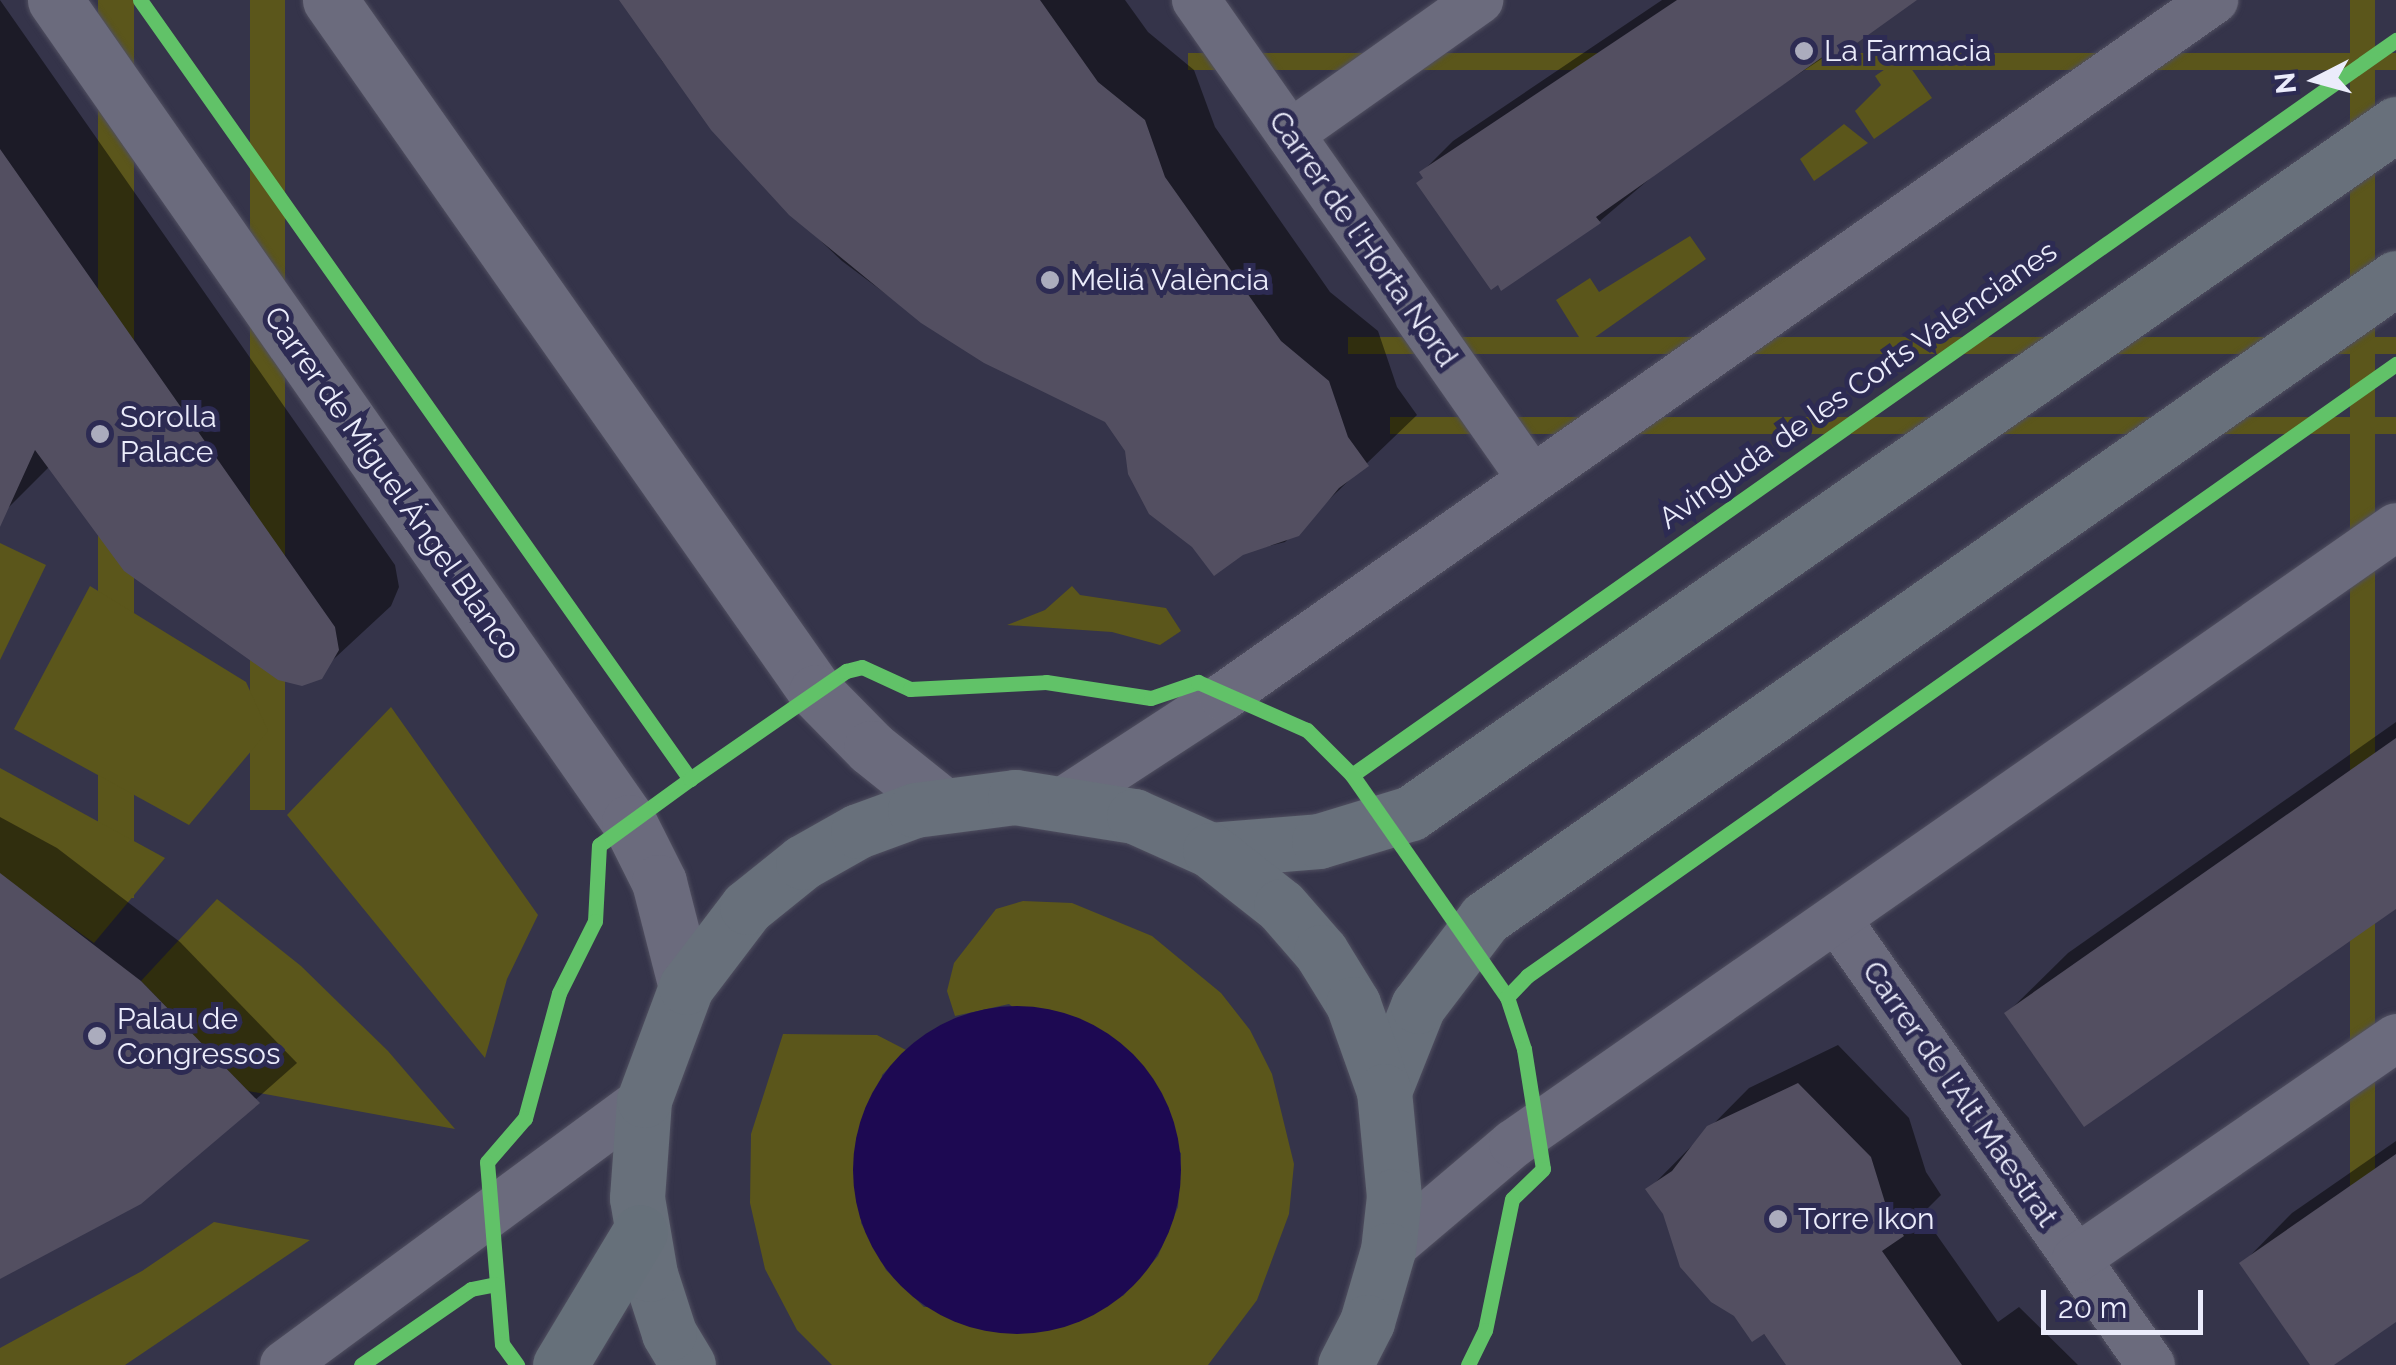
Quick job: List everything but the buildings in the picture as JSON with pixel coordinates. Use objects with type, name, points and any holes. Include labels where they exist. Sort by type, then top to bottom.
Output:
[{"type":"highway","points":[[560,1365],[640,1232]]},
{"type":"main road","points":[[1210,850],[1319,841],[1411,813],[2396,124]]},
{"type":"main road","points":[[1384,1091],[1418,1006],[1485,918],[2396,278]]},
{"type":"main road","points":[[688,1365],[669,1333],[640,1232],[637,1150],[644,1100],[686,987],[747,907],[803,862],[858,831],[941,804],[1066,800],[1134,816],[1210,850],[1281,906],[1322,952],[1353,1004],[1384,1091],[1394,1196],[1388,1250],[1367,1322],[1345,1365]]},
{"type":"street","name":"Carrer de Miguel Ángel Blanco","points":[[55,0],[629,822],[659,882],[686,987]]},
{"type":"street","points":[[330,0],[816,692],[871,748],[941,804]]},
{"type":"street","name":"Carrer de l'Horta Nord","points":[[1196,0],[1532,478]]},
{"type":"street","points":[[1290,134],[1479,0]]},
{"type":"street","points":[[1066,800],[2214,0]]},
{"type":"street","points":[[1388,1250],[1514,1144],[2396,527]]},
{"type":"street","name":"Carrer de l'Alt Maestrat","points":[[1838,921],[2151,1365]]},
{"type":"street","points":[[2076,1259],[2396,1038]]},
{"type":"street","points":[[284,1365],[644,1100]]},
{"type":"shaded area","points":[[98,0],[134,0],[134,898],[98,898]]},
{"type":"shaded area","points":[[250,0],[285,0],[285,810],[250,810]]},
{"type":"shaded area","points":[[2350,0],[2375,0],[2375,1213],[2350,1213]]},
{"type":"shaded area","points":[[1188,53],[2396,53],[2396,70],[1188,70]]},
{"type":"shaded area","points":[[1903,57],[1932,98],[1874,139],[1855,111],[1881,85],[1875,76]]},
{"type":"shaded area","points":[[1844,124],[1868,143],[1814,181],[1800,159]]},
{"type":"shaded area","points":[[1690,236],[1706,259],[1584,345],[1556,300],[1590,278],[1599,292]]},
{"type":"shaded area","points":[[1348,337],[2396,337],[2396,354],[1348,354]]},
{"type":"shaded area","points":[[1390,417],[2396,417],[2396,434],[1390,434]]},
{"type":"shaded area","points":[[0,543],[46,565],[0,660]]},
{"type":"shaded area","points":[[90,586],[246,682],[268,731],[189,825],[14,729]]},
{"type":"shaded area","points":[[1072,586],[1080,595],[1166,608],[1181,631],[1160,645],[1112,632],[1007,625],[1045,610]]},
{"type":"shaded area","points":[[391,707],[538,915],[507,979],[485,1058],[287,815]]},
{"type":"shaded area","points":[[0,768],[165,858],[94,943],[0,876]]},
{"type":"shaded area","points":[[217,899],[301,966],[388,1051],[455,1129],[248,1091],[141,981]]},
{"type":"shaded area","points":[[1023,901],[1072,903],[1152,936],[1221,993],[1250,1030],[1272,1074],[1294,1164],[1289,1214],[1257,1300],[1208,1365],[832,1365],[797,1330],[765,1269],[750,1203],[751,1134],[783,1034],[877,1035],[906,1050],[882,1075],[861,1223],[886,1270],[924,1307],[1123,1296],[1158,1256],[1178,1207],[1181,1153],[1009,1004],[955,1016],[947,991],[954,963],[996,909]]},
{"type":"shaded area","points":[[1017,1006],[1049,1009],[1080,1019],[1133,1054],[1168,1107],[1178,1138],[1178,1202],[1168,1233],[1133,1286],[1080,1321],[1049,1331],[1017,1334],[985,1331],[954,1321],[901,1286],[866,1233],[856,1202],[853,1170],[856,1138],[866,1107],[901,1054],[954,1019],[985,1009]]},
{"type":"shaded area","points":[[214,1222],[310,1240],[125,1365],[0,1365],[0,1348],[142,1271]]},
{"type":"cycle path","points":[[140,0],[690,779],[599,845],[595,921],[559,993],[525,1118],[487,1162],[502,1344],[517,1365]]},
{"type":"cycle path","name":"Avinguda de les Corts Valencianes","points":[[1352,775],[2396,40]]},
{"type":"cycle path","points":[[1507,997],[1527,976],[2396,364]]},
{"type":"cycle path","points":[[690,779],[846,671],[862,667],[910,689],[1046,682],[1151,698],[1198,682],[1307,730],[1352,775],[1507,997],[1524,1049],[1543,1169],[1512,1199],[1485,1330],[1468,1365]]},
{"type":"cycle path","points":[[361,1365],[471,1289],[496,1284]]},
{"type":"place","name":"La Farmacia","points":[[1804,51]]},
{"type":"place","name":"Meliá València","points":[[1050,280]]},
{"type":"place","name":"Sorolla Palace","points":[[100,434]]},
{"type":"place","name":"Palau de Congressos","points":[[97,1036]]},
{"type":"place","name":"Torre Ikon","points":[[1778,1219]]}]
